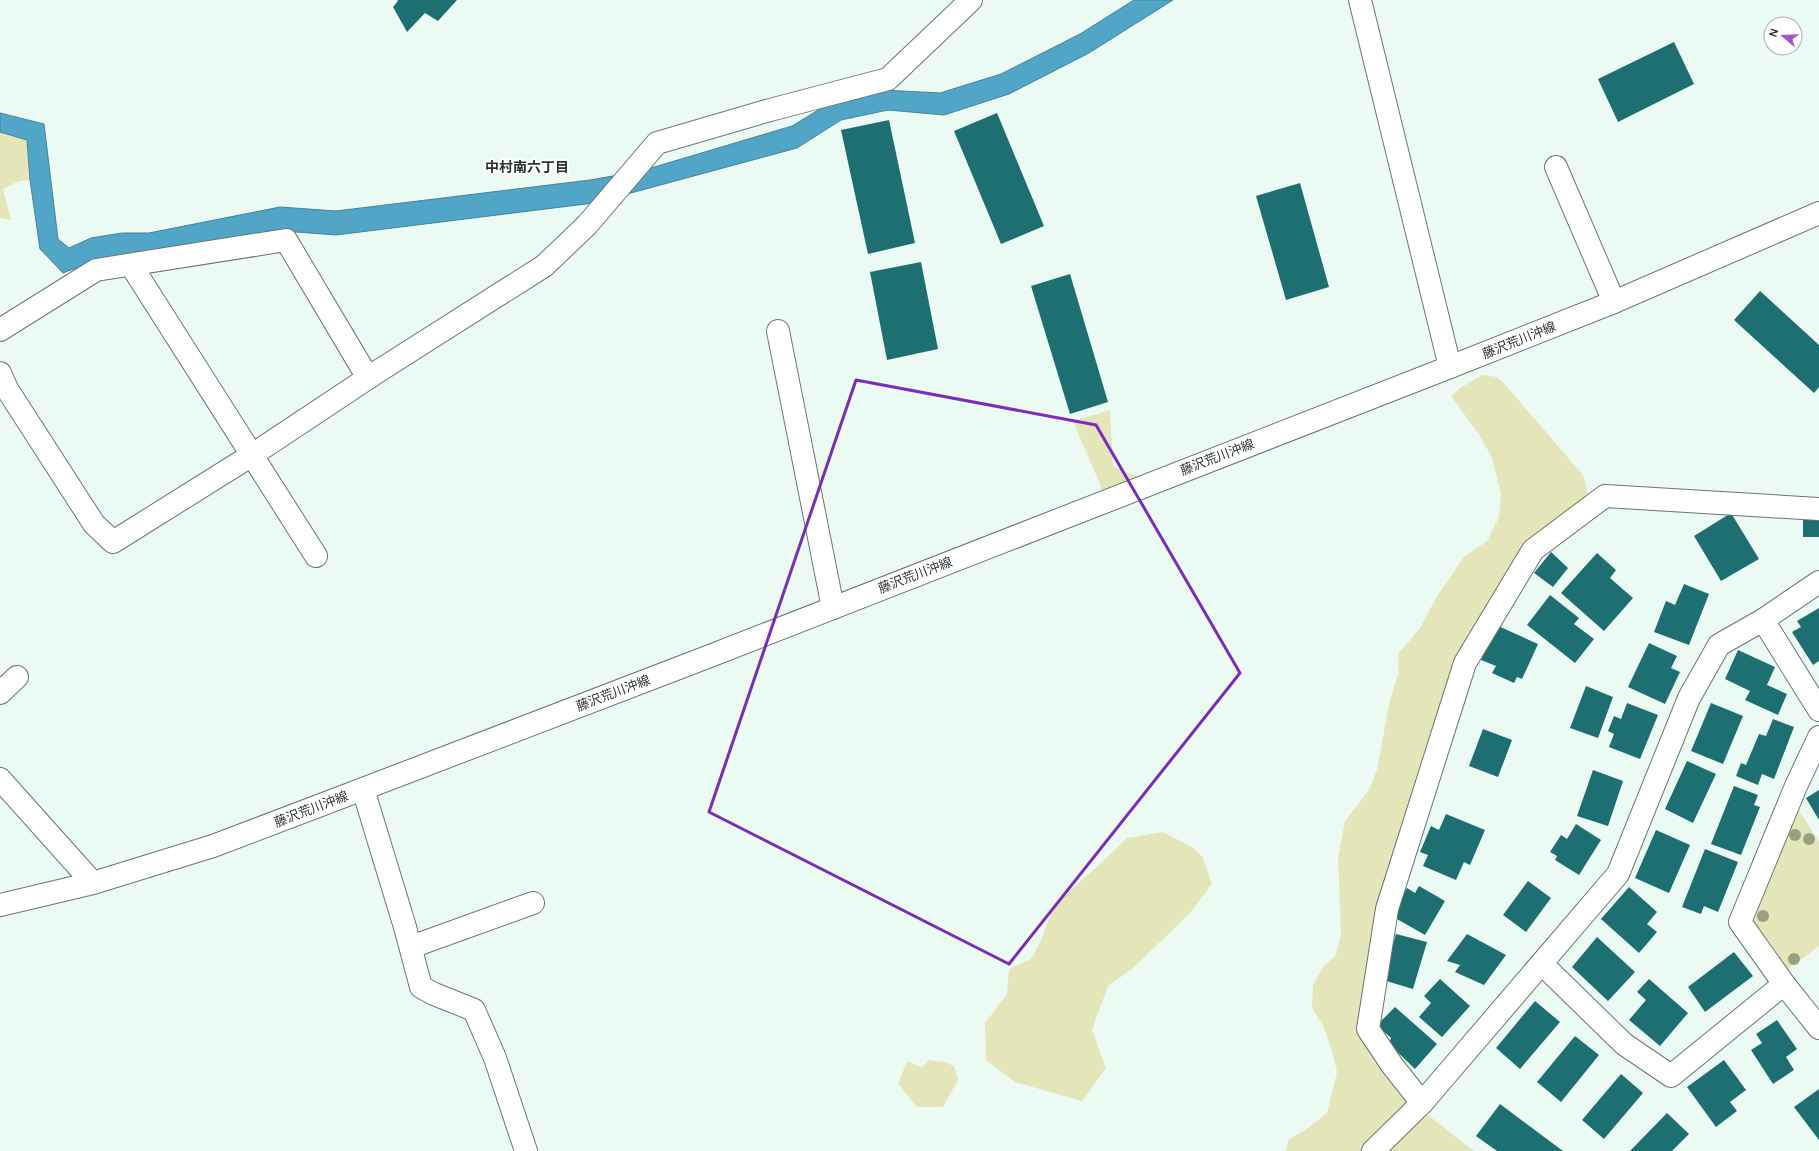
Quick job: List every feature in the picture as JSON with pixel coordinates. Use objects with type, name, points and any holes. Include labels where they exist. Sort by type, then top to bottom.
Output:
[{"type":"street","points":[[0,373],[7,389],[94,524],[113,542],[252,455],[368,378],[544,266],[587,225],[657,143],[770,110],[888,79],[971,0]]},
{"type":"street","points":[[1360,0],[1450,367]]},
{"type":"street","points":[[1556,167],[1614,302]]},
{"type":"street","name":"藤沢荒川沖線","points":[[0,905],[93,883],[213,846],[363,789],[833,608],[1450,367],[1614,302],[1819,213]]},
{"type":"street","points":[[0,330],[96,270],[286,240],[368,378]]},
{"type":"street","points":[[131,265],[316,556]]},
{"type":"street","points":[[778,331],[833,608]]},
{"type":"street","points":[[1422,1103],[1392,1065],[1368,1029],[1387,909],[1465,662],[1533,550],[1605,496],[1819,509]]},
{"type":"street","points":[[1374,1151],[1422,1103],[1618,874],[1689,698],[1719,645],[1763,620],[1819,582]]},
{"type":"street","points":[[1763,620],[1819,710]]},
{"type":"street","points":[[0,694],[17,677]]},
{"type":"street","points":[[1819,737],[1796,786],[1740,922],[1784,984],[1819,1028]]},
{"type":"street","points":[[0,779],[93,883]]},
{"type":"street","points":[[363,789],[411,947],[421,987],[434,994],[474,1010],[495,1058],[526,1151]]},
{"type":"street","points":[[411,947],[533,903]]},
{"type":"street","points":[[1542,964],[1624,1044],[1670,1076],[1784,984]]},
{"type":"highlighted area","points":[[856,380],[1096,425],[1240,673],[1009,964],[709,812]]},
{"type":"green space","points":[[0,132],[27,140],[30,180],[19,181],[3,189],[11,220],[0,218]]},
{"type":"green space","points":[[1482,375],[1497,377],[1502,381],[1583,475],[1588,493],[1553,524],[1476,624],[1358,1029],[1413,1102],[1361,1151],[1286,1151],[1288,1140],[1308,1128],[1327,1113],[1337,1072],[1331,1047],[1323,1026],[1312,1008],[1313,985],[1323,967],[1336,955],[1341,933],[1338,858],[1345,821],[1369,790],[1377,770],[1390,699],[1398,675],[1399,653],[1420,628],[1436,598],[1464,557],[1487,541],[1499,517],[1501,494],[1492,458],[1480,436],[1451,396],[1460,388]]},
{"type":"green space","points":[[1110,410],[1113,466],[1140,478],[1105,496],[1073,421]]},
{"type":"green space","points":[[1799,810],[1819,842],[1819,946],[1787,970],[1753,920]]},
{"type":"green space","points":[[1163,832],[1194,848],[1203,858],[1212,884],[1189,914],[1132,969],[1108,986],[1092,1030],[1106,1068],[1082,1101],[1015,1082],[986,1060],[985,1023],[1007,994],[1009,969],[1031,959],[1042,938],[1054,904],[1098,866],[1127,838]]},
{"type":"green space","points":[[928,1060],[944,1062],[954,1066],[958,1080],[943,1107],[917,1107],[898,1084],[907,1061],[922,1068]]},
{"type":"green space","points":[[1428,1115],[1474,1151],[1389,1151],[1410,1129]]},
{"type":"water","points":[[1134,0],[1173,0],[1089,53],[1009,94],[944,115],[888,110],[841,120],[797,148],[594,203],[336,235],[283,231],[94,261],[63,273],[40,249],[30,180],[27,140],[0,132],[0,113],[44,124],[58,239],[69,248],[91,238],[122,233],[149,233],[280,207],[336,211],[590,180],[641,171],[792,126],[838,98],[882,90],[940,93],[1001,74],[1080,34]]},
{"type":"building","points":[[397,0],[457,0],[438,21],[425,13],[407,32],[393,7],[398,1]]},
{"type":"building","points":[[1674,42],[1694,84],[1618,122],[1598,79]]},
{"type":"building","points":[[997,113],[1044,226],[1001,244],[954,131]]},
{"type":"building","points":[[889,120],[915,243],[868,254],[841,130]]},
{"type":"building","points":[[1300,183],[1329,287],[1286,300],[1256,196]]},
{"type":"building","points":[[921,262],[938,349],[887,360],[870,272]]},
{"type":"building","points":[[1070,274],[1108,402],[1070,414],[1031,286]]},
{"type":"building","points":[[1760,291],[1819,345],[1819,387],[1814,393],[1734,320]]},
{"type":"building","points":[[1731,513],[1759,559],[1721,581],[1694,536]]},
{"type":"building","points":[[1803,516],[1819,516],[1819,537],[1803,537]]},
{"type":"building","points":[[1551,552],[1568,568],[1553,587],[1534,573]]},
{"type":"building","points":[[1597,553],[1616,570],[1610,578],[1633,598],[1604,631],[1561,593]]},
{"type":"building","points":[[1684,584],[1709,594],[1689,645],[1654,632],[1666,601],[1675,605]]},
{"type":"building","points":[[1550,595],[1579,618],[1574,624],[1594,639],[1575,663],[1527,625]]},
{"type":"building","points":[[1819,608],[1819,661],[1813,665],[1792,632],[1801,627],[1797,621]]},
{"type":"building","points":[[1496,625],[1538,644],[1522,679],[1517,677],[1514,683],[1492,673],[1496,666],[1481,660]]},
{"type":"building","points":[[1649,643],[1677,656],[1671,668],[1680,672],[1665,704],[1628,687]]},
{"type":"building","points":[[1738,650],[1775,667],[1767,685],[1787,694],[1778,715],[1745,700],[1750,691],[1725,679]]},
{"type":"building","points":[[1586,686],[1613,697],[1598,738],[1570,728]]},
{"type":"building","points":[[1627,703],[1658,715],[1640,759],[1609,747],[1614,734],[1608,731],[1614,716],[1621,719]]},
{"type":"building","points":[[1711,703],[1743,716],[1723,764],[1691,751]]},
{"type":"building","points":[[1773,719],[1794,727],[1774,779],[1762,774],[1758,785],[1736,776],[1741,763],[1746,765],[1759,734],[1766,736]]},
{"type":"building","points":[[1483,729],[1512,740],[1498,777],[1469,766]]},
{"type":"building","points":[[1687,761],[1716,774],[1693,823],[1665,809]]},
{"type":"building","points":[[1593,770],[1623,781],[1608,826],[1577,816]]},
{"type":"building","points":[[1734,786],[1758,795],[1754,805],[1760,807],[1741,855],[1711,844]]},
{"type":"building","points":[[1819,790],[1819,820],[1806,798]]},
{"type":"building","points":[[1446,814],[1485,830],[1470,865],[1464,862],[1456,880],[1423,866],[1428,855],[1420,852],[1431,826],[1439,830]]},
{"type":"building","points":[[1576,824],[1601,840],[1579,875],[1555,860],[1557,856],[1550,852],[1561,835],[1567,839]]},
{"type":"building","points":[[1656,830],[1690,845],[1669,893],[1635,878]]},
{"type":"building","points":[[1705,849],[1738,862],[1718,912],[1704,906],[1701,914],[1682,907]]},
{"type":"building","points":[[1528,881],[1551,898],[1526,932],[1503,915]]},
{"type":"building","points":[[1419,886],[1445,901],[1425,935],[1390,915],[1407,888],[1415,893]]},
{"type":"building","points":[[1629,887],[1657,912],[1647,924],[1657,932],[1639,953],[1601,919]]},
{"type":"building","points":[[1396,934],[1427,942],[1413,989],[1383,980]]},
{"type":"building","points":[[1467,934],[1506,955],[1484,985],[1455,972],[1460,965],[1447,961]]},
{"type":"building","points":[[1597,937],[1635,972],[1608,1001],[1572,967]]},
{"type":"building","points":[[1734,952],[1753,976],[1705,1012],[1688,987]]},
{"type":"building","points":[[1440,979],[1470,1006],[1442,1037],[1419,1017],[1431,1003],[1424,996]]},
{"type":"building","points":[[1649,979],[1688,1013],[1660,1046],[1629,1020],[1646,1000],[1637,992]]},
{"type":"building","points":[[1535,1001],[1560,1022],[1520,1069],[1496,1048]]},
{"type":"building","points":[[1395,1007],[1437,1044],[1415,1069],[1389,1044],[1391,1038],[1377,1025]]},
{"type":"building","points":[[1777,1020],[1797,1049],[1786,1057],[1794,1070],[1773,1084],[1751,1050],[1762,1043],[1756,1034]]},
{"type":"building","points":[[1575,1036],[1599,1055],[1561,1102],[1537,1082]]},
{"type":"building","points":[[1724,1060],[1746,1090],[1730,1102],[1737,1111],[1716,1127],[1687,1087]]},
{"type":"building","points":[[1621,1074],[1643,1093],[1604,1139],[1582,1120]]},
{"type":"building","points":[[1819,1089],[1819,1140],[1794,1107]]},
{"type":"building","points":[[1500,1104],[1563,1151],[1497,1151],[1476,1136]]},
{"type":"building","points":[[1667,1113],[1689,1134],[1672,1151],[1630,1151]]},
{"type":"district","name":"中村南六丁目","points":[[527,167]]}]
